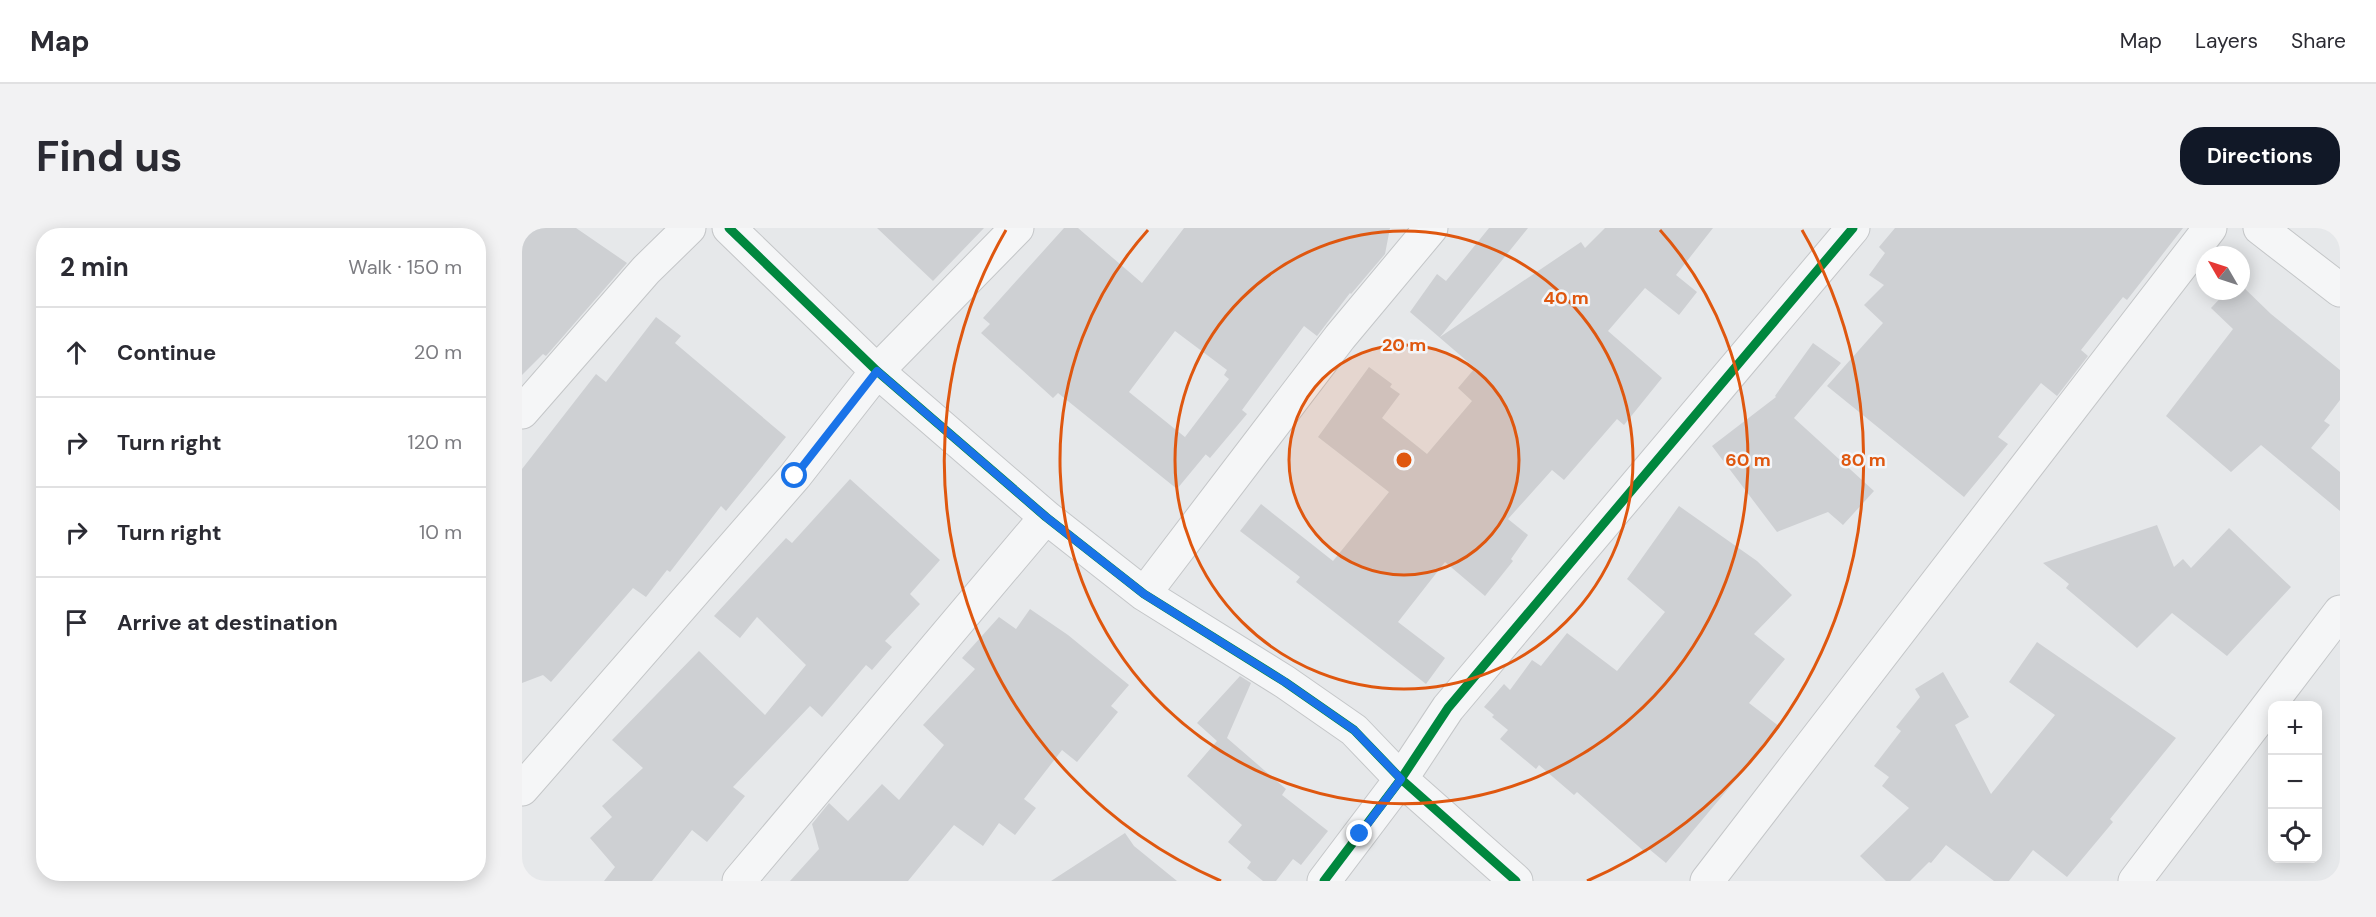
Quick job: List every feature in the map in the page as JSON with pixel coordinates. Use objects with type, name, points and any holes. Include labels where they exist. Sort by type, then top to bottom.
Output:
[{"type":"street","points":[[522,412],[646,270],[689,228]]},
{"type":"street","points":[[729,228],[877,371],[1046,517],[1144,594],[1285,682],[1354,730],[1401,779],[1516,881]]},
{"type":"street","points":[[522,789],[795,476],[877,371],[1017,228]]},
{"type":"street","points":[[1144,594],[1340,337],[1431,228]]},
{"type":"street","points":[[1324,881],[1401,779],[1448,708],[1853,228]]},
{"type":"street","points":[[1707,881],[2210,228]]},
{"type":"street","points":[[2260,228],[2340,290]]},
{"type":"street","points":[[739,881],[1046,517]]},
{"type":"street","points":[[2135,881],[2340,612]]},
{"type":"building","points":[[522,228],[576,228],[627,263],[546,356],[543,354],[522,375]]},
{"type":"building","points":[[877,228],[984,228],[933,281]]},
{"type":"building","points":[[1064,228],[1078,228],[1142,283],[1184,228],[1390,228],[1385,254],[1350,293],[1317,336],[1304,326],[1242,410],[1247,414],[1210,458],[1206,454],[1177,489],[1058,393],[1053,398],[981,333],[990,324],[983,318]],"holes":[[[1175,331],[1227,370],[1224,375],[1229,379],[1185,437],[1129,392]]]},
{"type":"building","points":[[1489,228],[1528,228],[1440,337],[1581,242],[1585,248],[1605,228],[1713,228],[1676,275],[1697,292],[1679,315],[1645,288],[1608,331],[1662,378],[1624,425],[1617,419],[1564,480],[1552,470],[1508,519],[1528,535],[1511,559],[1513,561],[1485,596],[1445,562],[1398,622],[1445,658],[1426,684],[1296,582],[1300,577],[1240,531],[1261,504],[1333,561],[1389,492],[1318,437],[1369,367],[1392,384],[1390,387],[1400,394],[1382,418],[1427,454],[1472,401],[1458,388],[1475,368],[1410,312],[1437,274],[1446,281]]},
{"type":"building","points":[[1895,228],[2183,228],[2127,300],[2123,297],[2081,350],[2088,356],[2057,396],[2041,383],[1998,437],[2008,444],[1964,497],[1827,386],[1883,323],[1864,305],[1884,285],[1869,275],[1885,253],[1879,247]]},
{"type":"building","points":[[2250,294],[2271,314],[2340,370],[2340,400],[2324,421],[2330,425],[2311,448],[2340,472],[2340,511],[2261,445],[2231,472],[2166,416],[2233,329],[2211,308],[2219,300],[2250,300]]},
{"type":"building","points":[[656,317],[681,336],[675,343],[786,437],[726,511],[721,506],[670,572],[667,570],[646,597],[633,588],[551,682],[543,675],[522,683],[522,469],[596,374],[606,382]]},
{"type":"building","points":[[1813,343],[1841,363],[1794,418],[1874,491],[1843,525],[1828,512],[1777,532],[1712,446],[1776,397]]},
{"type":"building","points":[[850,479],[940,560],[910,594],[920,604],[885,641],[892,647],[872,670],[866,665],[822,717],[810,706],[733,787],[745,796],[707,842],[692,830],[652,881],[604,881],[615,867],[590,838],[612,817],[602,806],[643,768],[612,740],[699,651],[765,715],[806,665],[757,617],[740,638],[714,616],[786,538],[792,543]]},
{"type":"building","points":[[1679,506],[1757,561],[1792,595],[1754,634],[1785,659],[1749,703],[1780,727],[1666,863],[1649,849],[1646,853],[1577,792],[1574,795],[1539,765],[1536,769],[1500,739],[1508,730],[1484,707],[1504,684],[1510,690],[1532,660],[1541,666],[1567,633],[1617,671],[1665,612],[1627,579]]},
{"type":"building","points":[[2157,525],[2174,567],[2183,559],[2191,568],[2229,528],[2291,587],[2227,656],[2172,613],[2137,648],[2066,588],[2069,584],[2043,563]]},
{"type":"building","points":[[1030,609],[1068,635],[1129,685],[1111,706],[1118,712],[1077,762],[1062,750],[1024,799],[1036,808],[1015,835],[999,823],[983,846],[954,825],[908,881],[790,881],[819,849],[812,824],[829,803],[848,821],[882,784],[899,800],[944,745],[923,725],[975,669],[962,658],[999,617],[1016,629]]},
{"type":"building","points":[[2037,642],[2176,738],[2110,819],[2113,822],[2067,877],[2033,850],[2009,881],[1994,881],[1946,845],[1931,863],[1929,862],[1910,881],[1886,881],[1860,856],[1909,808],[1882,786],[1889,777],[1874,766],[1901,731],[1896,727],[1920,697],[1915,689],[1943,672],[1969,717],[1955,725],[1991,794],[2055,715],[2009,682]]},
{"type":"building","points":[[1240,676],[1251,683],[1227,738],[1286,789],[1282,795],[1328,831],[1301,865],[1293,859],[1276,881],[1263,881],[1247,868],[1251,862],[1228,842],[1242,825],[1187,776],[1217,741],[1197,723]]},
{"type":"building","points":[[1125,833],[1134,846],[1177,881],[1051,881]]},
{"type":"cycle path","points":[[729,228],[877,371],[1046,517],[1144,594],[1285,682],[1354,730],[1401,779],[1516,881]]},
{"type":"cycle path","points":[[1324,881],[1401,779],[1448,708],[1853,228]]},
{"type":"route","points":[[795,476],[877,371],[1046,517],[1144,594],[1285,682],[1354,730],[1401,779],[1360,834]]}]
